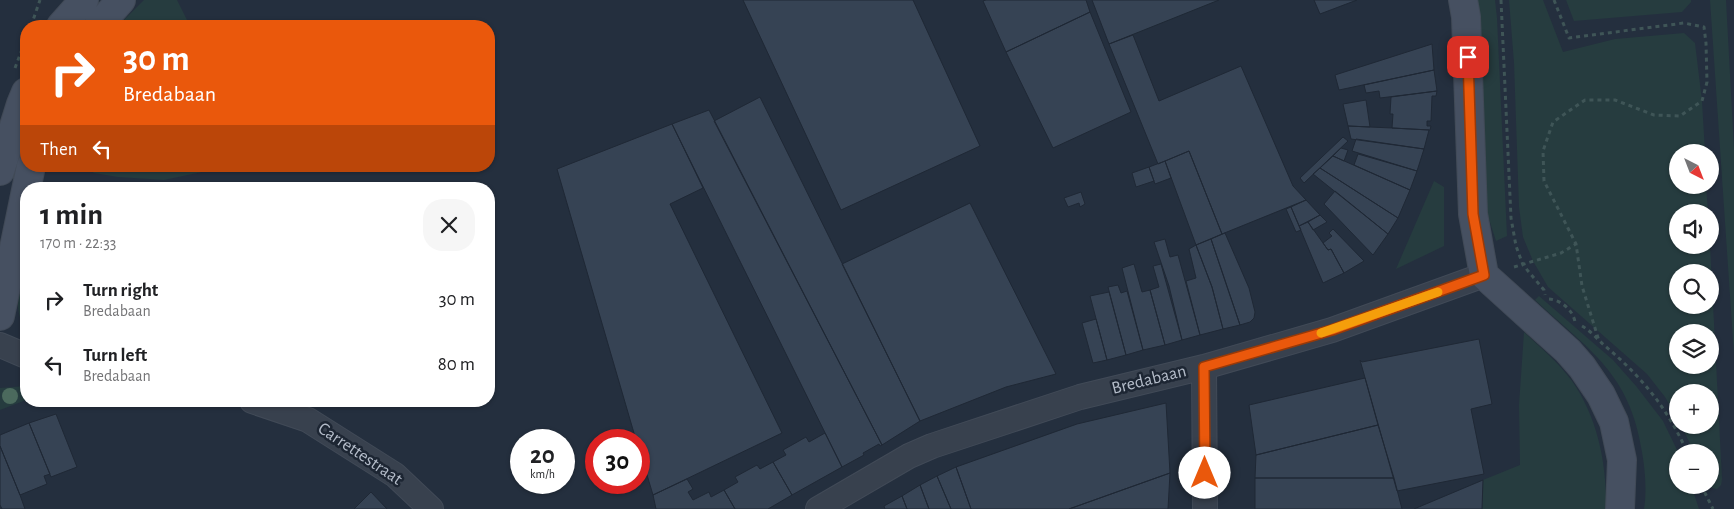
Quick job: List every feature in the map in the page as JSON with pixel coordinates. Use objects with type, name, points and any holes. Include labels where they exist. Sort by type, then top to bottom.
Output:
[{"type":"street","points":[[66,20],[84,0]]},
{"type":"street","points":[[103,20],[121,0]]},
{"type":"street","points":[[1463,0],[1466,17],[1473,214],[1484,275],[1568,351],[1582,367],[1601,396],[1614,422],[1622,460],[1620,509]]},
{"type":"street","points":[[0,171],[20,107]]},
{"type":"street","points":[[0,316],[20,219]]},
{"type":"street","name":"Bredabaan","points":[[818,509],[909,456],[932,446],[1080,397],[1204,367],[1332,330],[1484,275]]},
{"type":"street","points":[[0,345],[20,353]]},
{"type":"street","points":[[1204,367],[1205,509]]},
{"type":"street","name":"Carrettestraat","points":[[270,407],[308,420],[395,474],[431,509]]},
{"type":"path","points":[[33,20],[40,0]]},
{"type":"path","points":[[1501,0],[1511,218],[1516,246],[1523,265],[1544,290],[1546,298],[1558,300],[1574,314],[1575,323],[1584,327],[1630,367],[1661,404],[1684,444]]},
{"type":"path","points":[[1554,0],[1569,38],[1684,23],[1704,27],[1707,82],[1702,101],[1680,116],[1654,115],[1615,100],[1586,100],[1553,122],[1543,151],[1544,181],[1576,244],[1582,286],[1599,341]]},
{"type":"path","points":[[1484,275],[1561,253],[1576,244]]},
{"type":"path","points":[[1706,494],[1713,509]]},
{"type":"green space","points":[[144,0],[177,0],[187,20],[124,20]]},
{"type":"green space","points":[[1477,0],[1495,0],[1497,18],[1507,236],[1496,241],[1488,216],[1484,194]]},
{"type":"green space","points":[[1509,0],[1543,0],[1563,52],[1615,39],[1684,33],[1695,43],[1702,101],[1705,144],[1669,144],[1669,194],[1707,194],[1707,204],[1669,204],[1669,254],[1710,254],[1711,264],[1669,264],[1669,314],[1714,314],[1714,324],[1669,324],[1669,374],[1717,374],[1717,384],[1669,384],[1669,404],[1647,374],[1548,287],[1533,261],[1523,237],[1519,207],[1514,63]]},
{"type":"green space","points":[[1566,0],[1691,0],[1691,2],[1682,12],[1574,21]]},
{"type":"green space","points":[[1710,0],[1726,0],[1734,149],[1734,355]]},
{"type":"green space","points":[[92,172],[202,172],[164,180],[118,177]]},
{"type":"green space","points":[[1434,181],[1444,187],[1444,246],[1396,269]]},
{"type":"green space","points":[[20,289],[20,318],[18,305]]},
{"type":"green space","points":[[1539,296],[1613,360],[1636,386],[1663,421],[1674,444],[1669,444],[1669,494],[1694,494],[1699,509],[1644,509],[1645,473],[1643,459],[1636,425],[1628,402],[1617,382],[1604,365],[1535,300]]},
{"type":"green space","points":[[1524,332],[1567,374],[1581,395],[1588,410],[1603,459],[1606,509],[1482,509],[1483,480],[1520,465],[1519,405]]},
{"type":"green space","points":[[20,386],[20,402],[0,410],[0,388]]},
{"type":"green space","points":[[1719,420],[1722,479],[1719,487],[1719,444],[1690,444],[1685,434],[1719,434]]},
{"type":"building","points":[[743,0],[913,0],[980,146],[841,210]]},
{"type":"building","points":[[1086,0],[1090,12],[1006,52],[983,1]]},
{"type":"building","points":[[1092,0],[1219,0],[1109,44]]},
{"type":"building","points":[[1314,0],[1357,0],[1320,14]]},
{"type":"building","points":[[1090,12],[1131,112],[1053,148],[1006,52]]},
{"type":"building","points":[[1133,35],[1159,101],[1241,66],[1293,186],[1306,200],[1222,234],[1189,151],[1158,164],[1109,44]]},
{"type":"building","points":[[1432,44],[1434,70],[1339,90],[1335,75]]},
{"type":"building","points":[[1434,70],[1437,91],[1380,98],[1379,91],[1366,93],[1364,85]]},
{"type":"building","points":[[1437,91],[1436,96],[1432,96],[1431,121],[1427,121],[1427,126],[1431,126],[1430,130],[1392,128],[1393,114],[1390,114],[1391,97]]},
{"type":"building","points":[[760,97],[920,421],[882,445],[714,121]]},
{"type":"building","points":[[1366,100],[1370,127],[1348,126],[1343,104]]},
{"type":"building","points":[[709,110],[882,445],[880,446],[879,444],[842,467],[672,124]]},
{"type":"building","points":[[672,124],[703,188],[670,204],[782,433],[653,495],[650,485],[650,429],[633,429],[557,169]]},
{"type":"building","points":[[1348,126],[1429,130],[1424,149],[1351,139]]},
{"type":"building","points":[[1343,137],[1348,141],[1304,183],[1300,178]]},
{"type":"building","points":[[1356,139],[1424,149],[1417,171],[1352,151]]},
{"type":"building","points":[[1341,148],[1348,150],[1344,161],[1333,156]]},
{"type":"building","points":[[1189,151],[1222,234],[1196,245],[1165,161]]},
{"type":"building","points":[[1358,154],[1417,171],[1410,190],[1354,165]]},
{"type":"building","points":[[1333,156],[1410,190],[1398,218],[1320,168]]},
{"type":"building","points":[[1165,161],[1171,178],[1155,184],[1149,167]]},
{"type":"building","points":[[1149,167],[1154,181],[1136,187],[1132,173]]},
{"type":"building","points":[[1320,168],[1398,218],[1388,234],[1313,174]]},
{"type":"building","points":[[1335,191],[1388,234],[1373,255],[1324,204]]},
{"type":"building","points":[[1081,192],[1085,204],[1080,207],[1079,203],[1068,207],[1064,198]]},
{"type":"building","points":[[1306,200],[1320,215],[1299,226],[1291,207]]},
{"type":"building","points":[[970,203],[1056,374],[1006,387],[920,421],[842,264]]},
{"type":"building","points":[[1291,207],[1301,230],[1296,232],[1286,209]]},
{"type":"building","points":[[1320,215],[1327,222],[1313,230],[1308,222]]},
{"type":"building","points":[[1308,222],[1328,250],[1331,249],[1344,273],[1323,283],[1299,226]]},
{"type":"building","points":[[1333,229],[1364,261],[1344,273],[1331,249],[1328,250],[1323,243],[1332,236],[1329,233]]},
{"type":"building","points":[[1225,233],[1249,288],[1255,312],[1254,318],[1250,322],[1240,325],[1211,239]]},
{"type":"building","points":[[1165,239],[1170,257],[1178,255],[1200,335],[1182,340],[1169,286],[1154,242]]},
{"type":"building","points":[[1211,239],[1240,325],[1223,329],[1212,287],[1196,245]]},
{"type":"building","points":[[1196,245],[1212,287],[1223,329],[1200,335],[1186,281],[1196,278],[1189,249]]},
{"type":"building","points":[[1134,264],[1142,292],[1150,290],[1165,345],[1143,350],[1122,268]]},
{"type":"building","points":[[1161,264],[1182,340],[1165,345],[1150,290],[1159,287],[1153,266]]},
{"type":"building","points":[[1118,285],[1121,293],[1127,291],[1143,350],[1126,355],[1108,287]]},
{"type":"building","points":[[1109,292],[1126,355],[1107,360],[1090,296]]},
{"type":"building","points":[[1096,319],[1107,360],[1093,363],[1082,323]]},
{"type":"building","points":[[1479,339],[1492,404],[1471,409],[1484,474],[1397,491],[1360,360],[1362,362]]},
{"type":"building","points":[[1365,378],[1378,425],[1256,455],[1249,405]]},
{"type":"building","points":[[1166,403],[1170,473],[1069,509],[971,509],[956,467],[1077,424]]},
{"type":"building","points":[[56,414],[77,467],[51,477],[29,423]]},
{"type":"building","points":[[29,423],[50,474],[44,476],[47,484],[20,495],[0,446],[0,435]]},
{"type":"building","points":[[1378,425],[1394,478],[1255,478],[1256,455]]},
{"type":"building","points":[[825,433],[842,467],[792,495],[773,462],[786,455],[783,450],[806,437],[809,442]]},
{"type":"building","points":[[0,446],[25,509],[2,509],[0,505]]},
{"type":"building","points":[[773,462],[792,495],[768,509],[735,509],[724,490],[738,482],[735,477],[757,465],[760,469]]},
{"type":"building","points":[[956,467],[971,509],[951,509],[937,476]]},
{"type":"building","points":[[1170,473],[1168,509],[1069,509]]},
{"type":"building","points":[[937,476],[951,509],[929,509],[920,485]]},
{"type":"building","points":[[1255,478],[1394,478],[1402,509],[1255,509]]},
{"type":"building","points":[[687,479],[693,489],[688,492],[693,500],[709,492],[711,497],[724,490],[735,509],[656,509],[653,495]]},
{"type":"building","points":[[1483,480],[1482,509],[1414,509]]},
{"type":"building","points":[[920,485],[929,509],[907,509],[902,496]]},
{"type":"building","points":[[371,492],[387,509],[354,509]]},
{"type":"building","points":[[902,496],[907,509],[885,509],[884,506]]},
{"type":"slow traffic","points":[[1321,333],[1438,292]]},
{"type":"route","points":[[1205,473],[1204,367],[1332,330],[1484,275],[1473,214],[1468,57]]}]
